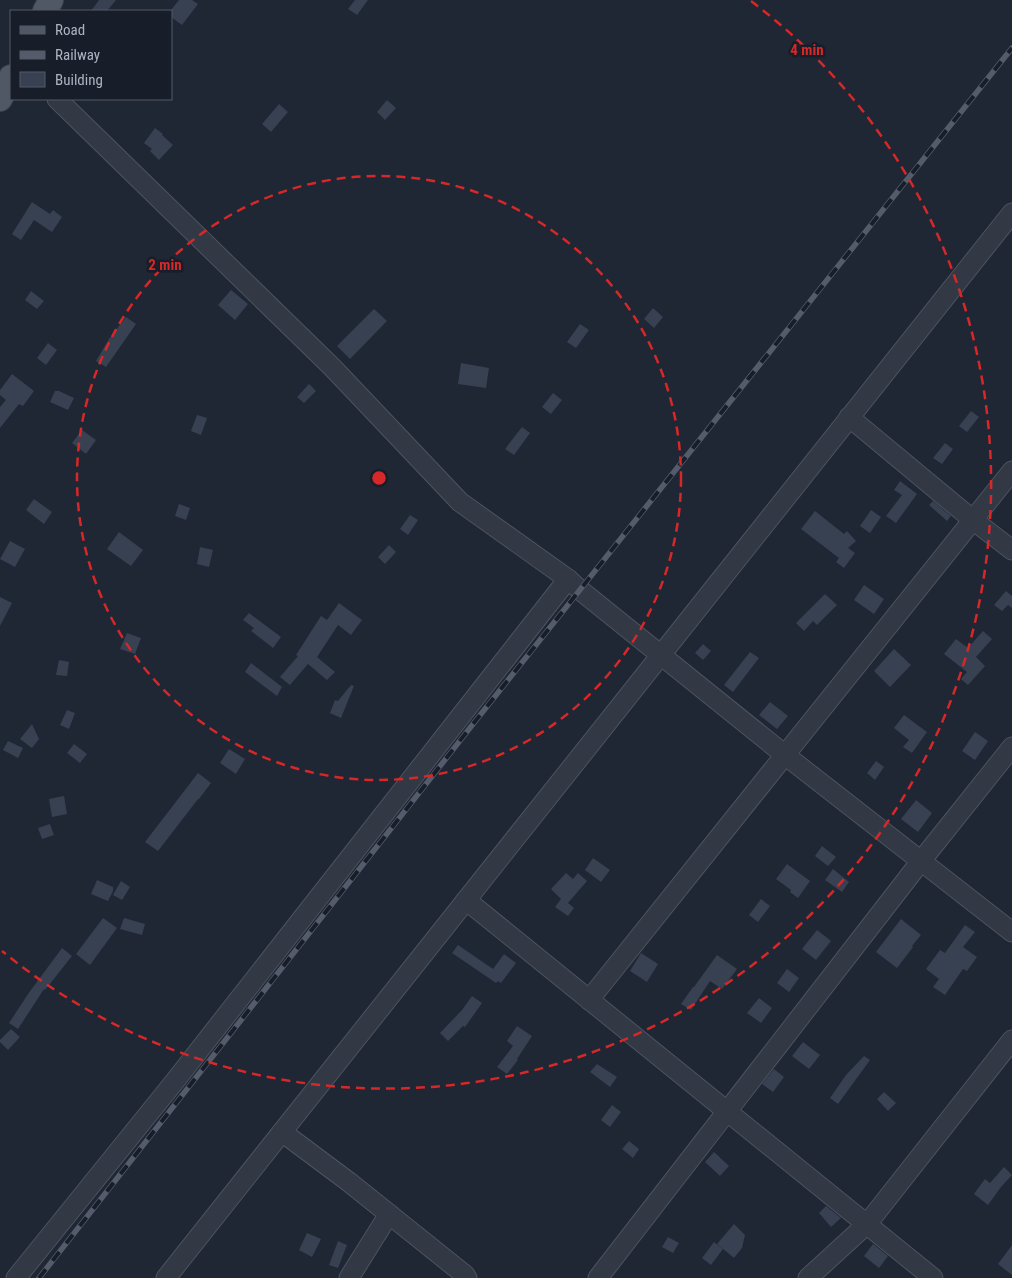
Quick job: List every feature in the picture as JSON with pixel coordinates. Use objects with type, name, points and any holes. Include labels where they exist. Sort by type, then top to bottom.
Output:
[{"type":"main road","points":[[0,99],[10,80]]},
{"type":"street","points":[[58,100],[332,367],[460,502],[568,579],[785,755],[1012,932]]},
{"type":"street","points":[[166,1278],[1012,213]]},
{"type":"street","points":[[849,417],[1012,550]]},
{"type":"street","points":[[589,1000],[1012,471]]},
{"type":"street","points":[[16,1278],[176,1081],[568,579]]},
{"type":"street","points":[[598,1278],[921,861],[1012,747]]},
{"type":"street","points":[[466,900],[933,1278]]},
{"type":"street","points":[[808,1278],[867,1224],[1012,1040]]},
{"type":"street","points":[[282,1132],[389,1214],[467,1278]]},
{"type":"street","points":[[349,1278],[389,1214]]},
{"type":"building","points":[[99,0],[116,0],[108,10],[92,10]]},
{"type":"building","points":[[179,0],[192,0],[198,4],[182,25],[172,18],[171,10]]},
{"type":"building","points":[[355,0],[368,0],[357,15],[348,9]]},
{"type":"building","points":[[387,100],[396,108],[385,120],[377,112]]},
{"type":"building","points":[[279,104],[288,112],[271,132],[262,124]]},
{"type":"building","points":[[155,128],[173,145],[159,160],[150,151],[152,149],[144,143]]},
{"type":"building","points":[[32,202],[50,214],[53,210],[62,217],[52,232],[34,220],[21,240],[12,234]]},
{"type":"building","points":[[231,290],[248,304],[235,320],[218,305]]},
{"type":"building","points":[[31,291],[44,301],[37,309],[25,300]]},
{"type":"building","points":[[653,308],[663,317],[654,328],[644,319]]},
{"type":"building","points":[[374,309],[387,321],[350,359],[337,346]]},
{"type":"building","points":[[126,317],[136,324],[106,367],[96,361],[109,339]]},
{"type":"building","points":[[580,324],[589,330],[576,348],[567,342]]},
{"type":"building","points":[[48,343],[57,350],[46,365],[37,358]]},
{"type":"building","points":[[461,363],[489,368],[486,388],[458,384]]},
{"type":"building","points":[[12,374],[34,391],[23,406],[19,404],[0,428],[0,407],[6,400],[0,395],[0,390]]},
{"type":"building","points":[[309,384],[316,391],[304,403],[297,397]]},
{"type":"building","points":[[55,391],[74,398],[68,410],[50,402]]},
{"type":"building","points":[[553,393],[562,400],[551,414],[542,407]]},
{"type":"building","points":[[971,411],[979,417],[967,432],[959,426]]},
{"type":"building","points":[[197,415],[207,418],[201,435],[191,431]]},
{"type":"building","points":[[522,427],[530,433],[514,455],[505,449]]},
{"type":"building","points":[[82,430],[96,440],[86,454],[72,443]]},
{"type":"building","points":[[945,443],[953,449],[942,464],[933,458]]},
{"type":"building","points":[[900,481],[917,494],[896,523],[886,516],[902,495],[894,490]]},
{"type":"building","points":[[34,499],[52,512],[44,524],[26,510]]},
{"type":"building","points":[[933,501],[951,516],[947,521],[929,505]]},
{"type":"building","points":[[179,504],[190,508],[186,520],[175,516]]},
{"type":"building","points":[[871,510],[881,517],[870,533],[860,526]]},
{"type":"building","points":[[815,511],[844,534],[847,531],[856,541],[848,548],[855,553],[844,568],[836,562],[839,558],[801,529]]},
{"type":"building","points":[[410,515],[418,520],[408,535],[400,529]]},
{"type":"building","points":[[119,532],[143,550],[131,566],[107,549]]},
{"type":"building","points":[[10,541],[25,549],[15,567],[0,559]]},
{"type":"building","points":[[389,545],[396,552],[385,564],[378,557]]},
{"type":"building","points":[[200,547],[213,550],[209,567],[197,564]]},
{"type":"building","points":[[864,585],[884,599],[874,614],[854,600]]},
{"type":"building","points":[[1006,591],[1012,596],[1012,608],[1008,605],[1002,611],[994,605]]},
{"type":"building","points":[[825,594],[837,605],[817,625],[813,621],[804,631],[796,623]]},
{"type":"building","points":[[0,597],[12,603],[0,626]]},
{"type":"building","points":[[339,603],[362,620],[351,635],[338,625],[317,657],[335,672],[327,680],[308,664],[290,685],[280,677],[298,656],[296,655],[321,616],[327,620]]},
{"type":"building","points":[[249,613],[281,637],[273,648],[251,631],[254,628],[243,620]]},
{"type":"building","points":[[983,631],[992,639],[976,657],[985,666],[968,685],[961,679],[967,672],[944,654],[956,639],[968,648]]},
{"type":"building","points":[[127,633],[141,638],[135,654],[120,649]]},
{"type":"building","points":[[703,644],[711,651],[703,660],[695,653]]},
{"type":"building","points":[[894,649],[911,665],[890,687],[874,671]]},
{"type":"building","points":[[750,652],[759,658],[733,692],[724,685]]},
{"type":"building","points":[[59,660],[69,662],[67,676],[56,675]]},
{"type":"building","points":[[251,663],[282,687],[277,696],[245,672]]},
{"type":"building","points":[[351,685],[354,686],[341,718],[330,713],[335,700],[338,701]]},
{"type":"building","points":[[770,702],[788,716],[777,729],[759,715]]},
{"type":"building","points":[[67,710],[75,713],[69,729],[60,725]]},
{"type":"building","points":[[904,715],[927,732],[912,753],[903,747],[909,740],[894,728]]},
{"type":"building","points":[[32,724],[39,739],[32,748],[20,739]]},
{"type":"building","points":[[975,732],[988,741],[975,760],[962,751]]},
{"type":"building","points":[[8,741],[23,748],[18,758],[3,750]]},
{"type":"building","points":[[74,744],[87,754],[80,763],[67,753]]},
{"type":"building","points":[[229,749],[245,759],[236,774],[220,763]]},
{"type":"building","points":[[876,761],[884,767],[875,780],[867,773]]},
{"type":"building","points":[[198,773],[211,783],[158,851],[145,842]]},
{"type":"building","points":[[64,796],[67,814],[52,817],[49,799]]},
{"type":"building","points":[[916,800],[932,813],[918,832],[901,819]]},
{"type":"building","points":[[50,824],[54,835],[42,839],[38,828]]},
{"type":"building","points":[[822,846],[836,857],[828,866],[815,856]]},
{"type":"building","points":[[593,858],[610,870],[601,882],[585,870]]},
{"type":"building","points":[[787,864],[810,881],[798,898],[776,879]]},
{"type":"building","points":[[833,869],[849,882],[842,892],[825,880]]},
{"type":"building","points":[[566,873],[573,879],[578,873],[587,881],[568,903],[574,908],[568,916],[555,907],[561,899],[551,889]]},
{"type":"building","points":[[97,880],[113,887],[108,901],[91,894]]},
{"type":"building","points":[[121,881],[130,887],[122,900],[113,895]]},
{"type":"building","points":[[761,899],[770,906],[758,922],[749,915]]},
{"type":"building","points":[[103,918],[117,928],[90,965],[76,954]]},
{"type":"building","points":[[124,918],[145,924],[142,935],[120,929]]},
{"type":"building","points":[[901,919],[921,935],[897,968],[876,952]]},
{"type":"building","points":[[965,925],[975,932],[963,947],[977,957],[967,971],[963,969],[945,995],[933,987],[939,979],[926,969],[940,950],[945,953]]},
{"type":"building","points":[[817,930],[831,941],[816,960],[802,949]]},
{"type":"building","points":[[458,945],[493,969],[504,954],[516,963],[501,983],[498,981],[496,983],[452,953]]},
{"type":"building","points":[[62,948],[72,956],[44,989],[18,1029],[9,1023]]},
{"type":"building","points":[[641,953],[658,964],[647,982],[630,971]]},
{"type":"building","points":[[717,955],[737,969],[722,989],[710,981],[691,1010],[681,1004]]},
{"type":"building","points":[[787,969],[799,978],[789,992],[777,983]]},
{"type":"building","points":[[472,996],[482,1003],[465,1027],[463,1026],[448,1041],[440,1033],[462,1010]]},
{"type":"building","points":[[759,998],[772,1008],[761,1023],[747,1013]]},
{"type":"building","points":[[517,1026],[532,1036],[507,1074],[497,1067],[513,1046],[507,1041]]},
{"type":"building","points":[[11,1029],[20,1037],[8,1050],[0,1040]]},
{"type":"building","points":[[803,1042],[820,1055],[809,1069],[792,1056]]},
{"type":"building","points":[[864,1056],[870,1060],[838,1104],[830,1098],[846,1075]]},
{"type":"building","points":[[597,1064],[617,1077],[610,1087],[590,1072]]},
{"type":"building","points":[[774,1069],[784,1077],[773,1092],[762,1084]]},
{"type":"building","points":[[884,1092],[896,1103],[888,1111],[877,1099]]},
{"type":"building","points":[[612,1105],[621,1112],[610,1127],[601,1120]]},
{"type":"building","points":[[629,1141],[639,1149],[633,1158],[622,1149]]},
{"type":"building","points":[[714,1152],[729,1166],[720,1176],[705,1162]]},
{"type":"building","points":[[1004,1167],[1012,1175],[988,1205],[974,1194],[985,1179],[990,1183]]},
{"type":"building","points":[[826,1206],[841,1218],[831,1227],[819,1213]]},
{"type":"building","points":[[734,1224],[745,1235],[742,1248],[734,1258],[717,1244]]},
{"type":"building","points":[[307,1233],[321,1239],[312,1257],[299,1250]]},
{"type":"building","points":[[668,1237],[679,1243],[673,1253],[662,1247]]},
{"type":"building","points":[[338,1241],[347,1245],[338,1268],[329,1265]]},
{"type":"building","points":[[714,1242],[723,1249],[711,1265],[702,1258]]},
{"type":"building","points":[[873,1244],[888,1256],[879,1268],[864,1256]]},
{"type":"building","points":[[1012,1245],[1012,1275],[998,1264]]},
{"type":"railway","points":[[39,1278],[473,724],[1012,48]]}]
